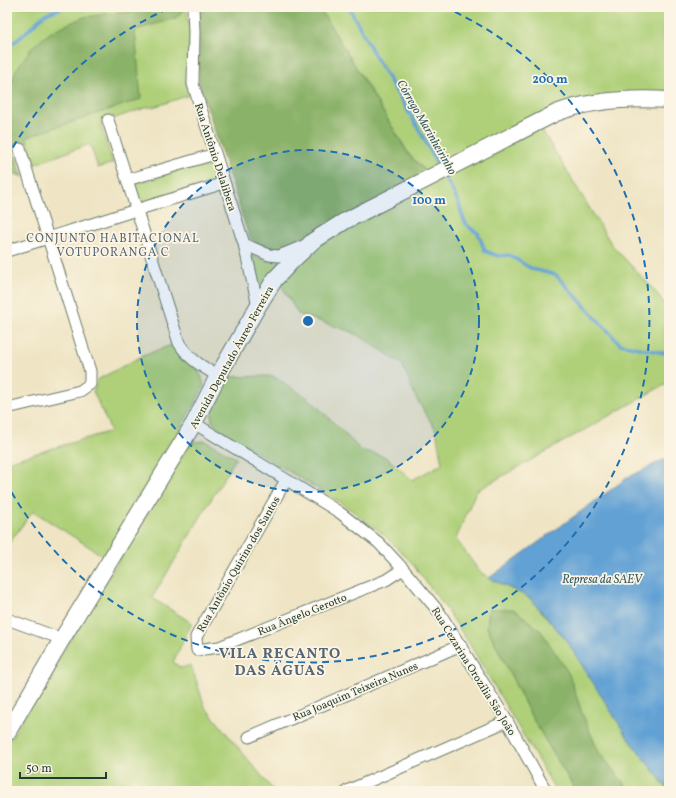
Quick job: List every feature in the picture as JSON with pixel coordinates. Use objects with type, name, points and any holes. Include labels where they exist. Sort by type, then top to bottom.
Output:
[{"type":"main road","name":"Avenida Deputado Áureo Ferreira","points":[[7,733],[12,713],[62,639],[194,423],[218,376],[258,306],[275,279],[291,262],[313,241],[346,221],[544,119],[570,108],[588,104],[621,101],[669,100]]},
{"type":"street","name":"Rua Antônio Delalibera","points":[[193,7],[193,84],[244,244],[258,306]]},
{"type":"street","points":[[108,120],[179,342],[185,353],[200,366],[218,376]]},
{"type":"street","points":[[7,407],[80,391],[90,384],[90,371],[20,149]]},
{"type":"street","points":[[127,180],[215,154]]},
{"type":"street","points":[[7,251],[224,183]]},
{"type":"street","points":[[244,244],[268,255],[279,256],[313,241]]},
{"type":"street","name":"Rua Cezarina Orozília São João","points":[[194,423],[339,512],[379,543],[439,612],[507,721],[546,791]]},
{"type":"street","name":"Rua Antônio Quirino dos Santos","points":[[197,650],[196,636],[286,480]]},
{"type":"street","name":"Rua Ângelo Gerotto","points":[[197,650],[219,647],[386,580],[403,569]]},
{"type":"street","points":[[7,619],[62,639]]},
{"type":"street","name":"Rua Joaquim Teixeira Nunes","points":[[249,737],[461,645]]},
{"type":"street","points":[[347,791],[507,721]]},
{"type":"green space","points":[[7,7],[143,7],[132,12],[106,14],[16,70],[7,97]]},
{"type":"green space","points":[[143,7],[186,7],[176,18],[135,30],[141,99],[27,137],[29,147],[25,144],[16,147],[15,154],[23,177],[12,173],[7,174],[7,97],[16,70],[33,46],[54,30],[84,17],[132,12]]},
{"type":"green space","points":[[186,7],[190,32],[186,84],[189,95],[115,118],[110,116],[102,119],[101,126],[113,163],[98,168],[90,144],[35,164],[27,137],[140,99],[135,30],[176,18]]},
{"type":"green space","points":[[199,7],[319,7],[410,156],[428,173],[290,246],[277,249],[268,249],[255,242],[249,237],[199,82]]},
{"type":"green space","points":[[319,7],[669,7],[669,96],[554,109],[461,152],[428,173],[410,156]]},
{"type":"green space","points":[[540,127],[612,245],[653,289],[669,309],[669,385],[662,386],[476,491],[456,539],[479,571],[489,578],[530,598],[566,640],[628,738],[669,791],[630,791],[598,751],[582,713],[489,609],[487,627],[531,716],[576,791],[556,791],[469,643],[447,610],[411,562],[383,534],[343,504],[225,433],[212,422],[211,403],[223,377],[273,376],[311,400],[361,450],[386,457],[412,480],[442,464],[436,430],[417,400],[402,364],[352,332],[298,314],[280,283],[315,246]]},
{"type":"green space","points":[[205,162],[211,164],[216,178],[214,181],[142,203],[137,201],[133,187],[135,184]]},
{"type":"green space","points":[[254,256],[267,261],[282,261],[258,293],[252,262]]},
{"type":"green space","points":[[174,344],[182,355],[196,368],[202,379],[204,387],[105,557],[33,511],[9,543],[7,542],[7,462],[111,431],[93,391],[97,380],[140,357]]},
{"type":"green space","points":[[206,441],[236,458],[152,598],[192,623],[173,662],[181,668],[191,665],[205,707],[274,791],[119,791],[69,789],[65,791],[14,791],[7,789],[7,745],[191,442]]},
{"type":"green space","points":[[489,609],[514,609],[541,631],[569,674],[582,713],[598,751],[630,791],[576,791],[531,716],[487,627]]},
{"type":"water","name":"Represa da SAEV","points":[[669,457],[669,790],[628,738],[566,640],[530,598],[489,578],[627,478]]},
{"type":"waterway","points":[[7,47],[20,38],[45,14],[64,7]]},
{"type":"waterway","name":"Córrego Marinheirinho","points":[[349,7],[376,58],[417,126],[440,169]]},
{"type":"waterway","name":"Córrego Marinheirinho","points":[[444,176],[457,199],[464,220],[473,230],[478,233],[485,251],[498,256],[509,255],[532,269],[556,275],[620,344],[669,354]]},
{"type":"district","name":"CONJUNTO HABITACIONAL VOTUPORANGA C","points":[[113,245]]},
{"type":"district","name":"VILA RECANTO DAS ÁGUAS","points":[[280,662]]}]
